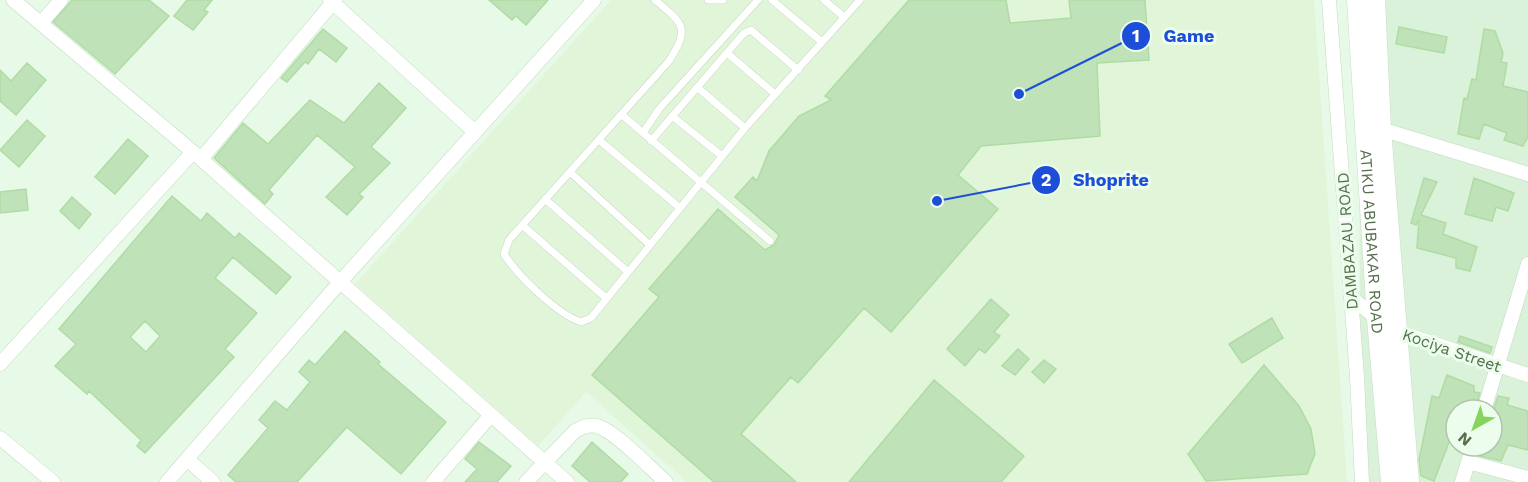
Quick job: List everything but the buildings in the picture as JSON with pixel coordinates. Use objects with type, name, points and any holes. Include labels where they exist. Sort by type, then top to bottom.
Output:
[{"type":"street","points":[[13,0],[197,155],[567,482]]},
{"type":"street","points":[[41,23],[61,0]]},
{"type":"street","points":[[167,482],[340,282],[594,0]]},
{"type":"street","name":"DAMBAZAU ROAD","points":[[1329,0],[1362,482]]},
{"type":"street","name":"ATIKU ABUBAKAR ROAD","points":[[1357,0],[1377,320],[1391,482]]},
{"type":"street","points":[[1375,0],[1381,129],[1399,332],[1408,482]]},
{"type":"street","points":[[0,364],[197,155],[333,1],[475,132]]},
{"type":"street","points":[[1381,129],[1528,174]]},
{"type":"street","points":[[1488,398],[1528,264]]},
{"type":"street","name":"Kociya Street","points":[[1351,297],[1377,320],[1399,332],[1528,375]]},
{"type":"street","points":[[433,482],[491,415]]},
{"type":"street","points":[[526,482],[575,431],[585,426],[596,426],[608,432],[666,482]]},
{"type":"street","points":[[0,438],[53,482]]},
{"type":"street","points":[[1462,482],[1469,458]]},
{"type":"street","points":[[187,459],[213,482]]},
{"type":"street","points":[[1468,462],[1528,478]]},
{"type":"lane","points":[[656,0],[675,16],[682,28],[682,41],[669,62],[509,240],[504,254],[512,265],[568,318],[581,322],[591,318],[745,128],[860,0]]},
{"type":"lane","points":[[708,0],[723,0]]},
{"type":"lane","points":[[644,133],[659,109],[758,0]]},
{"type":"lane","points":[[772,0],[822,42]]},
{"type":"lane","points":[[824,0],[844,17]]},
{"type":"lane","points":[[651,141],[744,33],[751,30],[798,70]]},
{"type":"lane","points":[[727,53],[775,94]]},
{"type":"lane","points":[[698,88],[745,128]]},
{"type":"lane","points":[[622,115],[771,241]]},
{"type":"lane","points":[[672,116],[722,156]]},
{"type":"lane","points":[[599,140],[680,208]]},
{"type":"lane","points":[[570,172],[650,245]]},
{"type":"lane","points":[[545,199],[627,271]]},
{"type":"lane","points":[[522,225],[606,298]]},
{"type":"shaded area","points":[[611,0],[1314,0],[1347,482],[687,482],[586,392],[538,446],[355,284]]},
{"type":"shaded area","points":[[1359,0],[1528,0],[1528,482],[1368,482],[1360,380]]},
{"type":"place","name":"Game","points":[[1019,94]]},
{"type":"place","name":"Shoprite","points":[[937,201]]}]
